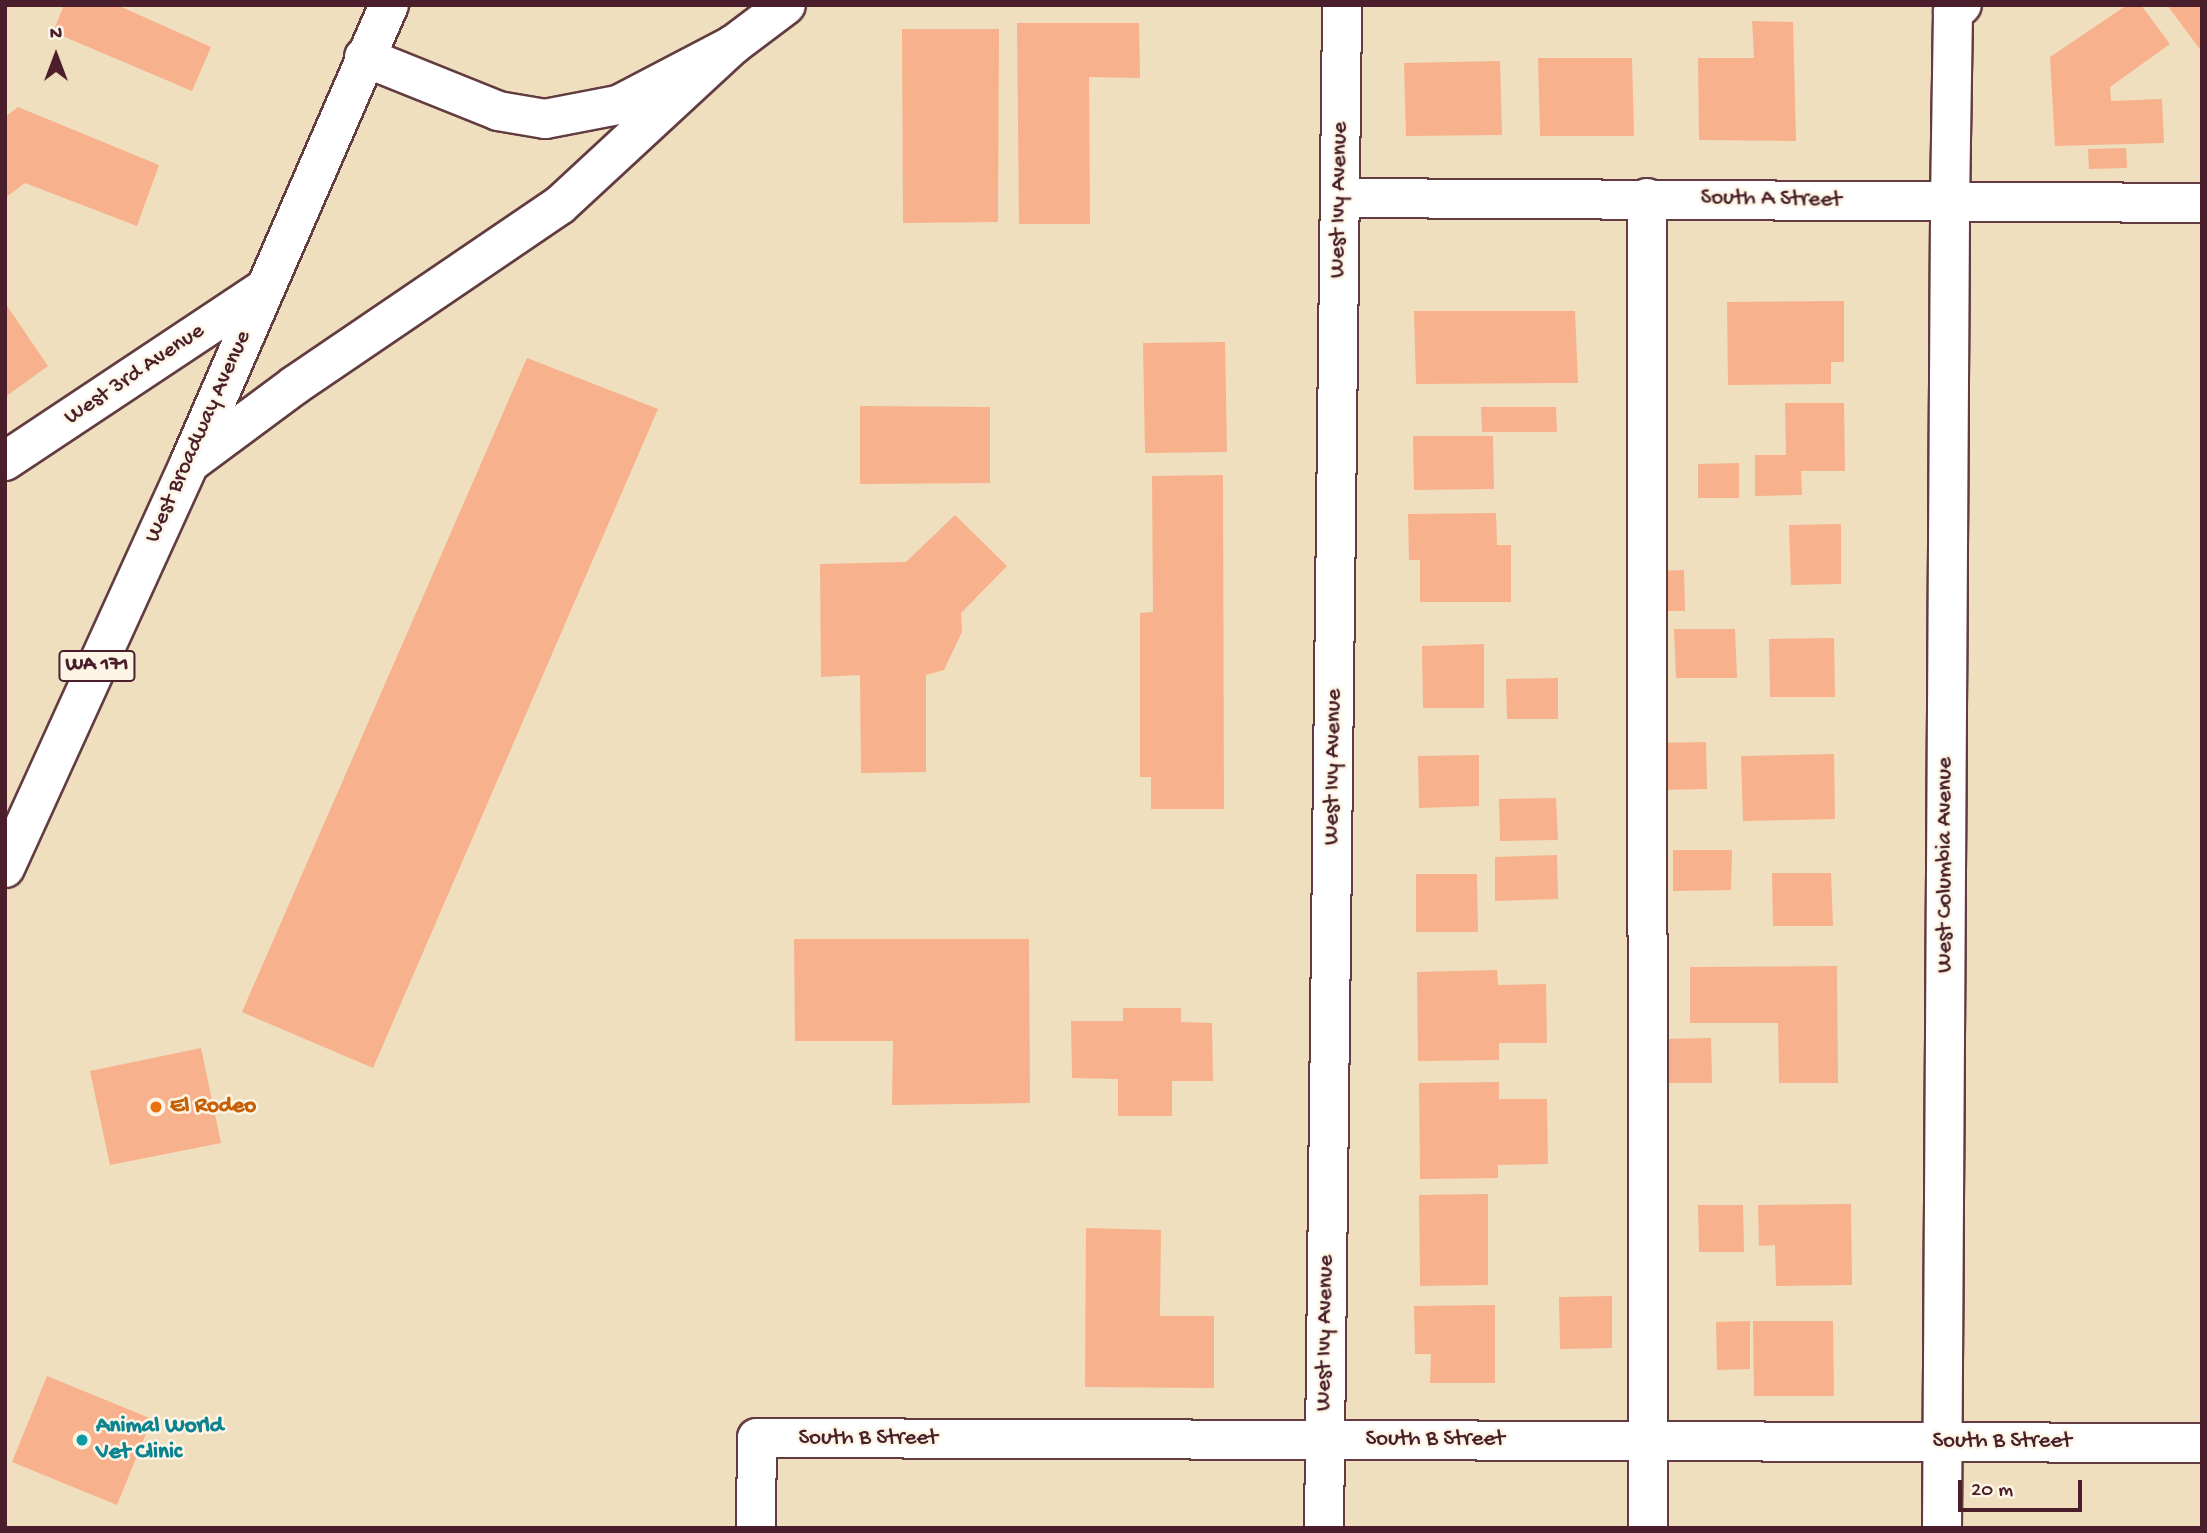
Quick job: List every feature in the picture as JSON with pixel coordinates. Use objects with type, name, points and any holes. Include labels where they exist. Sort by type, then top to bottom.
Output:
[{"type":"street","name":"West Broadway Avenue","points":[[5,868],[189,464],[388,5]]},
{"type":"street","points":[[189,464],[295,385],[560,205],[733,45],[786,5]]},
{"type":"street","name":"West Ivy Avenue","points":[[1324,1528],[1342,5]]},
{"type":"street","name":"West Columbia Avenue","points":[[1942,1528],[1950,203],[1953,12],[1962,5]]},
{"type":"street","points":[[364,57],[498,111],[545,119],[618,105],[733,45]]},
{"type":"street","name":"South A Street","points":[[1340,198],[2202,203]]},
{"type":"street","points":[[1647,198],[1648,1528]]},
{"type":"street","name":"West 3rd Avenue","points":[[5,461],[264,289]]},
{"type":"street","name":"South B Street","points":[[756,1528],[757,1438],[2202,1443]]},
{"type":"building","points":[[64,5],[117,5],[211,47],[192,91],[53,32]]},
{"type":"building","points":[[2127,5],[2141,5],[2170,44],[2110,87],[2111,101],[2162,99],[2164,143],[2055,146],[2050,57]]},
{"type":"building","points":[[2167,5],[2202,5],[2202,52]]},
{"type":"building","points":[[1752,21],[1793,22],[1796,141],[1699,140],[1698,58],[1754,58]]},
{"type":"building","points":[[1017,23],[1139,23],[1140,78],[1089,77],[1090,224],[1019,224]]},
{"type":"building","points":[[902,29],[999,29],[998,222],[903,223]]},
{"type":"building","points":[[1538,58],[1632,58],[1634,136],[1540,136]]},
{"type":"building","points":[[1500,61],[1502,135],[1406,136],[1404,63]]},
{"type":"building","points":[[18,107],[159,165],[137,226],[25,183],[5,198],[5,117]]},
{"type":"building","points":[[2126,148],[2127,168],[2089,169],[2088,149]]},
{"type":"building","points":[[1844,301],[1844,362],[1831,362],[1831,384],[1728,385],[1727,302]]},
{"type":"building","points":[[5,303],[48,366],[5,397]]},
{"type":"building","points":[[1414,311],[1575,311],[1578,383],[1416,384]]},
{"type":"building","points":[[1225,342],[1227,452],[1145,453],[1143,343]]},
{"type":"building","points":[[527,358],[658,409],[373,1068],[242,1012]]},
{"type":"building","points":[[1785,403],[1844,403],[1845,471],[1801,471],[1802,495],[1755,496],[1755,455],[1786,455]]},
{"type":"building","points":[[860,406],[990,407],[990,483],[860,484]]},
{"type":"building","points":[[1481,407],[1556,407],[1557,432],[1482,432]]},
{"type":"building","points":[[1413,436],[1493,436],[1494,489],[1414,490]]},
{"type":"building","points":[[1739,463],[1739,498],[1698,498],[1698,464]]},
{"type":"building","points":[[1223,475],[1224,809],[1151,809],[1151,777],[1140,777],[1140,613],[1153,612],[1152,476]]},
{"type":"building","points":[[1496,513],[1497,545],[1511,545],[1511,602],[1420,602],[1420,560],[1409,560],[1408,514]]},
{"type":"building","points":[[955,515],[1007,566],[961,613],[962,632],[944,670],[926,675],[926,772],[861,773],[860,675],[821,677],[820,564],[906,562]]},
{"type":"building","points":[[1841,524],[1841,584],[1791,585],[1789,525]]},
{"type":"building","points":[[1684,570],[1685,611],[1655,611],[1654,571]]},
{"type":"building","points":[[1674,629],[1735,629],[1737,678],[1676,678]]},
{"type":"building","points":[[1834,638],[1835,697],[1770,697],[1769,639]]},
{"type":"building","points":[[1484,644],[1484,708],[1423,708],[1422,646]]},
{"type":"building","points":[[1558,678],[1558,719],[1507,719],[1506,679]]},
{"type":"building","points":[[1706,742],[1707,789],[1655,790],[1654,743]]},
{"type":"building","points":[[1834,754],[1835,819],[1743,821],[1741,756]]},
{"type":"building","points":[[1479,755],[1479,806],[1419,808],[1418,756]]},
{"type":"building","points":[[1556,798],[1558,840],[1500,841],[1499,799]]},
{"type":"building","points":[[1673,850],[1732,850],[1731,890],[1673,891]]},
{"type":"building","points":[[1557,855],[1558,899],[1495,901],[1495,857]]},
{"type":"building","points":[[1772,873],[1831,873],[1833,926],[1773,926]]},
{"type":"building","points":[[1416,874],[1477,874],[1478,932],[1416,932]]},
{"type":"building","points":[[794,939],[1029,939],[1030,1103],[892,1105],[893,1041],[795,1041]]},
{"type":"building","points":[[1837,966],[1838,1083],[1779,1083],[1778,1023],[1690,1023],[1690,967]]},
{"type":"building","points":[[1497,970],[1498,985],[1546,984],[1547,1043],[1499,1043],[1499,1060],[1418,1061],[1417,972]]},
{"type":"building","points":[[1123,1008],[1181,1008],[1181,1022],[1212,1023],[1213,1081],[1172,1081],[1172,1116],[1118,1116],[1118,1079],[1072,1078],[1071,1021],[1123,1021]]},
{"type":"building","points":[[1711,1038],[1712,1083],[1659,1083],[1658,1039]]},
{"type":"building","name":"El Rodeo","points":[[201,1048],[221,1143],[110,1165],[90,1071]]},
{"type":"building","points":[[1499,1082],[1499,1099],[1547,1099],[1548,1164],[1498,1165],[1498,1178],[1420,1179],[1419,1083]]},
{"type":"building","points":[[1488,1194],[1488,1285],[1420,1286],[1419,1195]]},
{"type":"building","points":[[1851,1204],[1852,1285],[1776,1286],[1775,1245],[1759,1246],[1758,1205]]},
{"type":"building","points":[[1698,1205],[1743,1205],[1744,1252],[1699,1252]]},
{"type":"building","points":[[1086,1228],[1161,1230],[1160,1316],[1214,1316],[1214,1388],[1085,1387]]},
{"type":"building","points":[[1612,1296],[1612,1348],[1560,1349],[1559,1297]]},
{"type":"building","points":[[1495,1305],[1495,1383],[1430,1383],[1431,1354],[1415,1354],[1414,1306]]},
{"type":"building","points":[[1750,1321],[1750,1369],[1717,1370],[1716,1322]]},
{"type":"building","points":[[1753,1321],[1833,1321],[1834,1396],[1754,1396]]},
{"type":"building","name":"Animal World Vet Clinic","points":[[47,1376],[152,1419],[117,1505],[12,1462]]},
{"type":"place","name":"El Rodeo","points":[[156,1107]]},
{"type":"place","name":"Animal World Vet Clinic","points":[[82,1440]]}]
